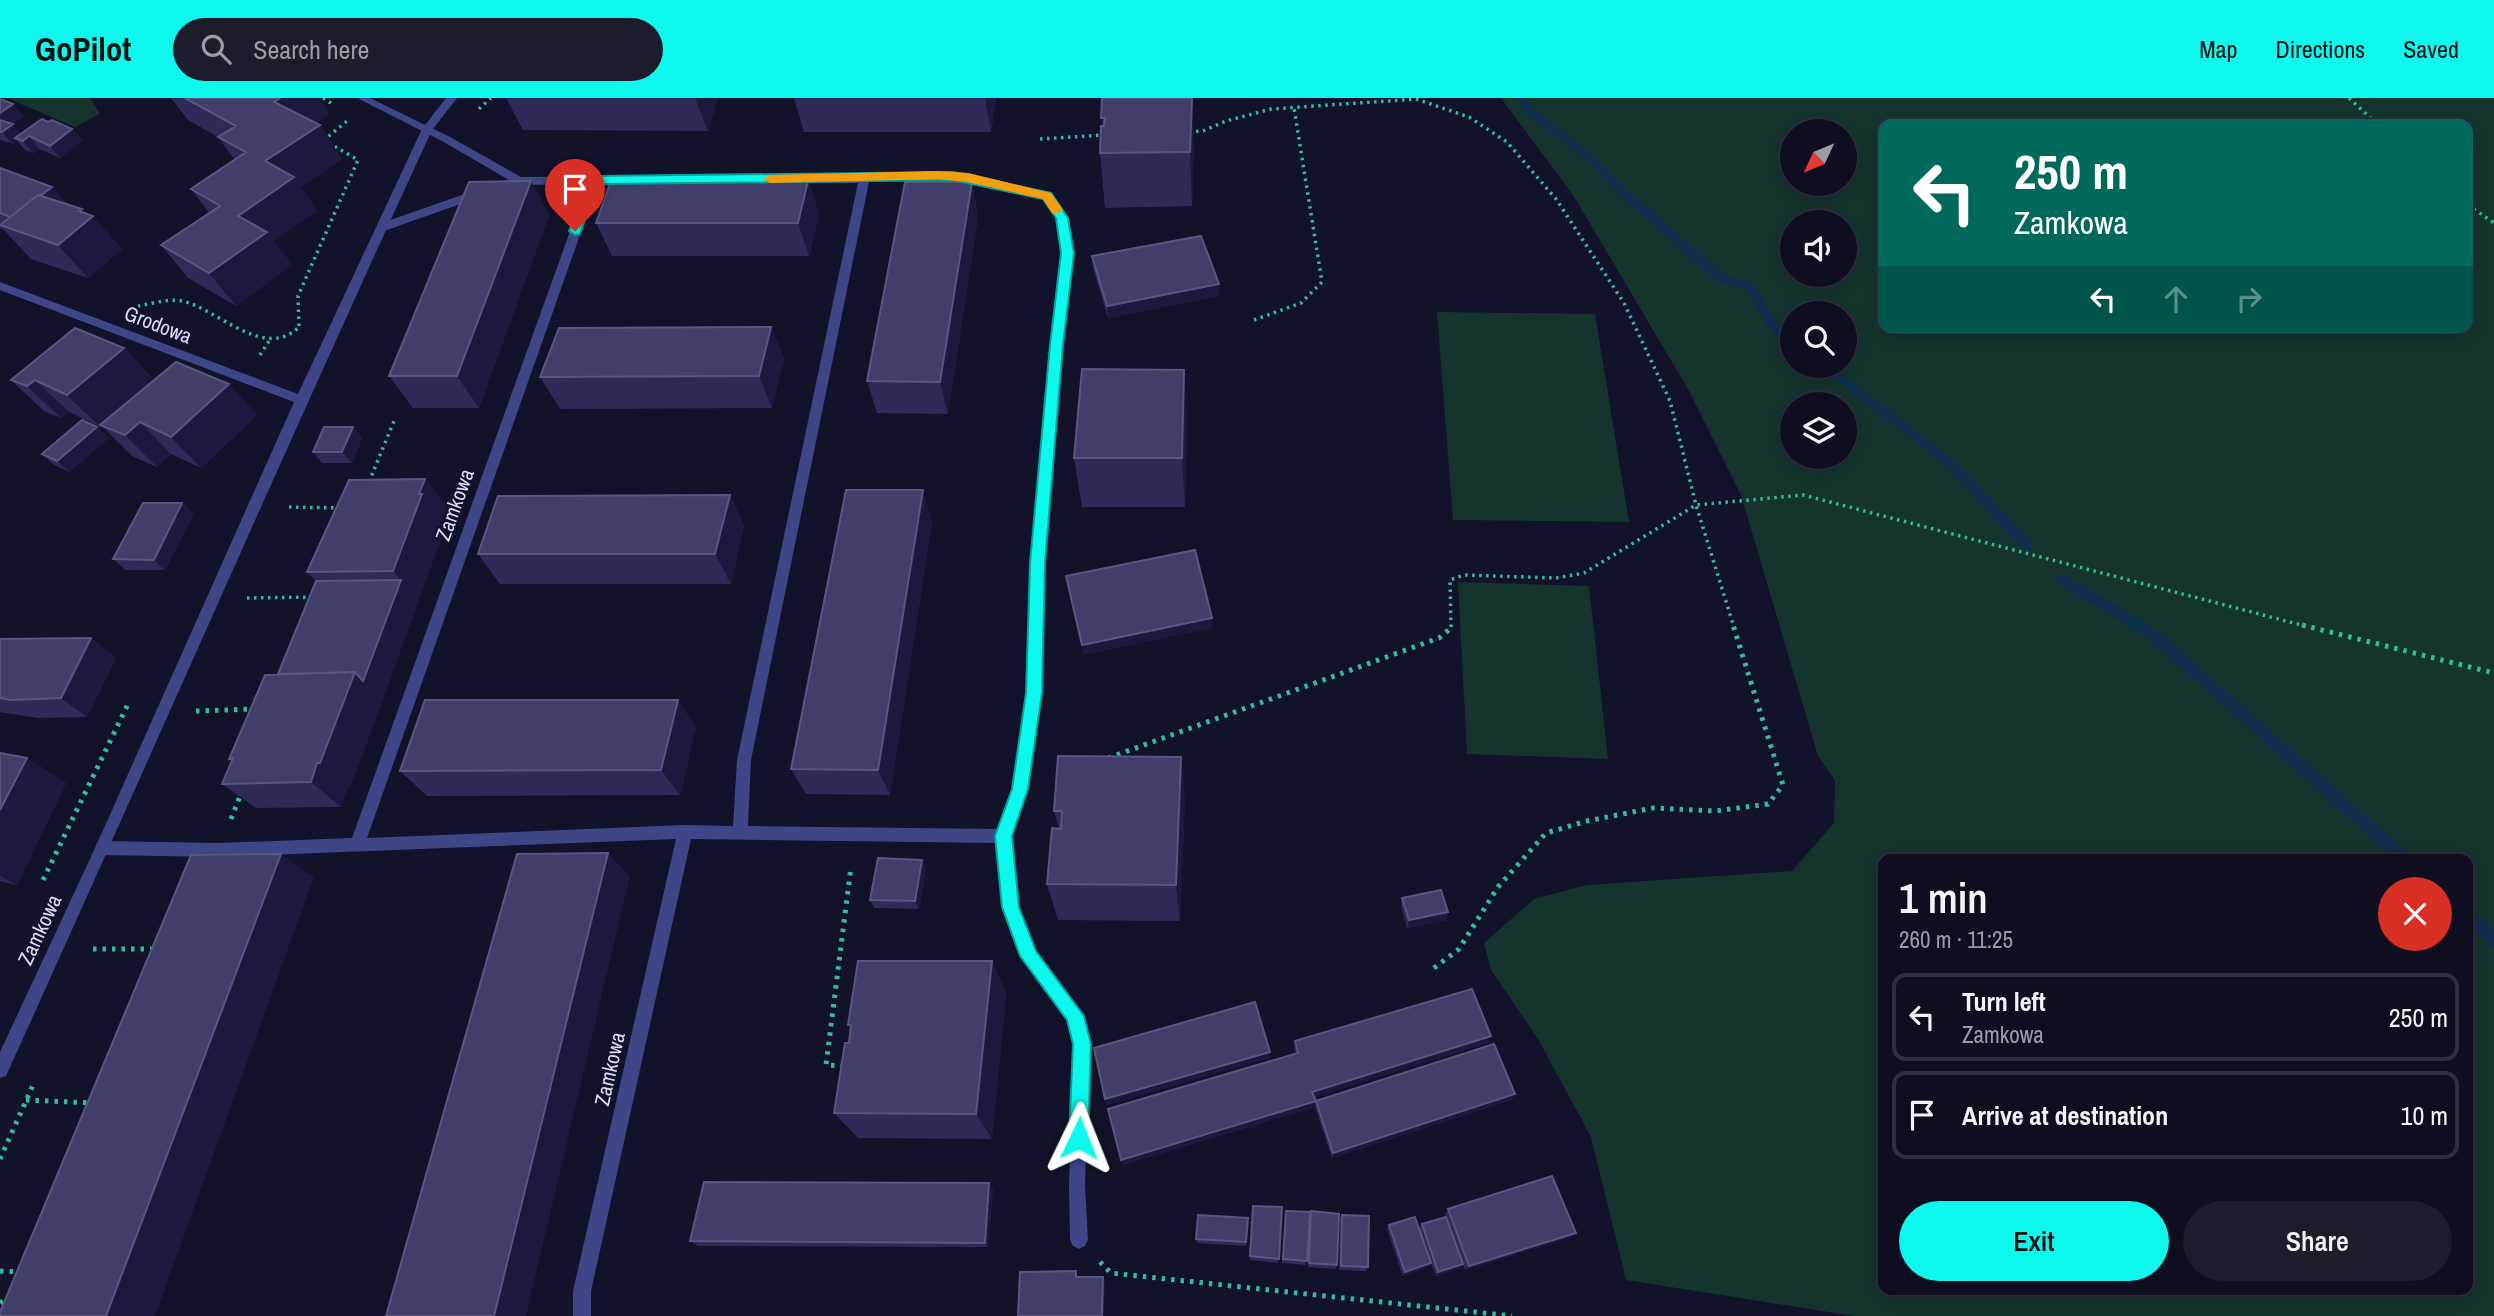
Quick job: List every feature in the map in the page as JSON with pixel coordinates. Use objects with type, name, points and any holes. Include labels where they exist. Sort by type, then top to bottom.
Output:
[{"type":"street","points":[[362,98],[426,129],[519,181]]},
{"type":"street","name":"Zamkowa","points":[[0,1070],[301,400],[426,129],[452,98]]},
{"type":"street","points":[[383,227],[519,181],[864,179],[937,175],[968,177],[1047,196],[1062,218],[1068,253],[1038,563],[1034,693],[1020,789],[1003,836],[1010,907],[1029,956],[1075,1016],[1082,1044],[1077,1185],[1079,1240]]},
{"type":"street","points":[[740,832],[744,760],[864,179]]},
{"type":"street","name":"Zamkowa","points":[[357,844],[594,180]]},
{"type":"street","name":"Grodowa","points":[[0,286],[301,400]]},
{"type":"street","points":[[102,848],[218,850],[685,832],[1003,836]]},
{"type":"street","name":"Zamkowa","points":[[582,1316],[582,1291],[685,832]]},
{"type":"path","points":[[323,98],[343,110]]},
{"type":"path","points":[[2349,98],[2372,119]]},
{"type":"path","points":[[1178,132],[1203,131],[1226,121],[1272,110],[1416,100],[1469,117],[1507,142],[1556,199],[1624,303],[1670,401],[1696,505],[1783,785],[1768,804],[1715,811],[1653,808],[1587,821],[1546,833],[1498,887],[1459,949],[1434,968]]},
{"type":"path","points":[[1254,320],[1301,303],[1322,282],[1294,108]]},
{"type":"path","points":[[136,307],[181,301],[269,341],[288,338],[299,326],[298,296],[358,160],[324,141],[353,116]]},
{"type":"path","points":[[1040,139],[1115,134]]},
{"type":"path","points":[[2473,208],[2494,223]]},
{"type":"path","points":[[299,326],[310,326]]},
{"type":"path","points":[[1102,760],[1439,638],[1451,628],[1450,580],[1464,575],[1556,578],[1584,573],[1696,505],[1803,495],[2108,576],[2494,673]]},
{"type":"path","points":[[288,507],[347,508]]},
{"type":"path","points":[[247,598],[322,597]]},
{"type":"path","points":[[43,880],[130,700]]},
{"type":"path","points":[[196,711],[263,709]]},
{"type":"path","points":[[850,1066],[826,1065],[855,835]]},
{"type":"path","points":[[87,962],[98,937]]},
{"type":"path","points":[[93,949],[165,948]]},
{"type":"path","points":[[0,1159],[37,1075]]},
{"type":"path","points":[[26,1100],[101,1103]]},
{"type":"path","points":[[1079,1240],[1111,1273],[1512,1316]]},
{"type":"path","points":[[0,1271],[33,1272]]},
{"type":"green space","points":[[7,98],[90,98],[100,114],[75,127]]},
{"type":"green space","points":[[1501,98],[2494,98],[2494,1316],[1854,1316],[1626,1280],[1591,1137],[1538,1039],[1491,970],[1484,943],[1534,899],[1587,885],[1792,871],[1834,823],[1835,781],[1818,756],[1741,495],[1688,389],[1573,195]]},
{"type":"green space","points":[[1437,312],[1595,314],[1629,522],[1453,520]]},
{"type":"green space","points":[[1458,582],[1589,586],[1608,759],[1467,754]]},
{"type":"building","points":[[185,98],[280,98],[274,102],[320,125],[265,161],[294,177],[238,216],[267,232],[209,273],[161,245],[220,206],[191,189],[246,152],[218,137],[236,126]]},
{"type":"building","points":[[1102,98],[1192,98],[1190,152],[1100,153],[1101,126],[1104,126],[1105,118],[1101,118]]},
{"type":"building","points":[[0,99],[13,104],[0,113]]},
{"type":"building","points":[[42,119],[48,122],[52,120],[72,129],[50,146],[29,136],[23,141],[15,138]]},
{"type":"building","points":[[0,120],[13,124],[0,132]]},
{"type":"building","points":[[0,168],[52,187],[10,217],[0,213]]},
{"type":"building","points":[[531,181],[457,376],[389,376],[469,182]]},
{"type":"building","points":[[611,181],[808,181],[798,223],[596,223]]},
{"type":"building","points":[[905,182],[972,182],[940,382],[867,381]]},
{"type":"building","points":[[38,195],[82,209],[79,211],[93,216],[58,245],[0,225]]},
{"type":"building","points":[[1201,236],[1219,284],[1107,306],[1092,256]]},
{"type":"building","points":[[771,327],[759,376],[540,377],[559,328]]},
{"type":"building","points":[[75,328],[124,348],[67,395],[35,380],[27,386],[11,380]]},
{"type":"building","points":[[176,362],[229,384],[171,437],[140,422],[125,435],[100,425]]},
{"type":"building","points":[[1082,369],[1184,370],[1182,458],[1074,458]]},
{"type":"building","points":[[82,420],[97,427],[57,461],[42,454]]},
{"type":"building","points":[[324,427],[353,427],[342,452],[313,452]]},
{"type":"building","points":[[425,479],[393,571],[307,572],[349,480]]},
{"type":"building","points":[[846,490],[923,490],[878,770],[791,769]]},
{"type":"building","points":[[730,495],[715,554],[478,554],[498,496]]},
{"type":"building","points":[[143,503],[182,503],[154,560],[113,559]]},
{"type":"building","points":[[1195,550],[1212,618],[1082,645],[1066,576]]},
{"type":"building","points":[[401,580],[363,681],[355,672],[278,674],[316,581]]},
{"type":"building","points":[[91,638],[61,698],[0,698],[0,639]]},
{"type":"building","points":[[355,672],[311,782],[222,784],[233,758],[229,759],[265,675]]},
{"type":"building","points":[[425,700],[678,700],[661,770],[400,771]]},
{"type":"building","points":[[0,753],[27,758],[0,810]]},
{"type":"building","points":[[1058,756],[1181,757],[1176,885],[1047,884],[1052,828],[1061,829],[1062,811],[1054,811]]},
{"type":"building","points":[[608,853],[494,1316],[386,1316],[517,854]]},
{"type":"building","points":[[281,854],[106,1316],[0,1316],[191,855]]},
{"type":"building","points":[[878,858],[922,860],[915,901],[870,900]]},
{"type":"building","points":[[1441,890],[1448,912],[1409,920],[1402,898]]},
{"type":"building","points":[[858,961],[992,961],[976,1114],[834,1113],[845,1043],[849,1043],[851,1025],[848,1025]]},
{"type":"building","points":[[1472,989],[1491,1036],[1312,1092],[1316,1101],[1121,1160],[1108,1109],[1298,1053],[1295,1041]]},
{"type":"building","points":[[1255,1002],[1270,1052],[1105,1099],[1094,1048]]},
{"type":"building","points":[[1494,1044],[1515,1094],[1333,1153],[1316,1101]]},
{"type":"building","points":[[1552,1176],[1576,1233],[1469,1266],[1448,1209]]},
{"type":"building","points":[[704,1182],[989,1183],[985,1243],[690,1241]]},
{"type":"building","points":[[1253,1206],[1282,1207],[1279,1259],[1250,1256]]},
{"type":"building","points":[[1286,1211],[1310,1212],[1307,1261],[1283,1259]]},
{"type":"building","points":[[1311,1211],[1339,1214],[1337,1265],[1309,1263]]},
{"type":"building","points":[[1198,1215],[1248,1218],[1246,1242],[1196,1239]]},
{"type":"building","points":[[1342,1215],[1369,1216],[1368,1267],[1341,1266]]},
{"type":"building","points":[[1415,1217],[1431,1263],[1405,1272],[1389,1225]]},
{"type":"building","points":[[1446,1217],[1463,1264],[1438,1272],[1422,1224]]},
{"type":"building","points":[[1076,1271],[1076,1277],[1103,1277],[1102,1316],[1018,1316],[1020,1272]]},
{"type":"waterway","points":[[1520,98],[1527,109],[1590,158],[1630,199],[1721,278],[1750,287],[1774,328],[1780,332]]},
{"type":"waterway","points":[[1839,378],[1954,467],[2026,545]]},
{"type":"waterway","points":[[2061,578],[2151,633],[2398,854]]},
{"type":"waterway","points":[[2473,921],[2494,940]]},
{"type":"slow traffic","points":[[770,179],[864,179],[937,175],[968,177],[1047,196],[1056,210]]},
{"type":"route","points":[[575,231],[594,180],[864,179],[937,175],[968,177],[1047,196],[1062,218],[1068,253],[1038,563],[1034,693],[1020,789],[1003,836],[1010,907],[1029,956],[1075,1016],[1082,1044],[1079,1138]]}]
